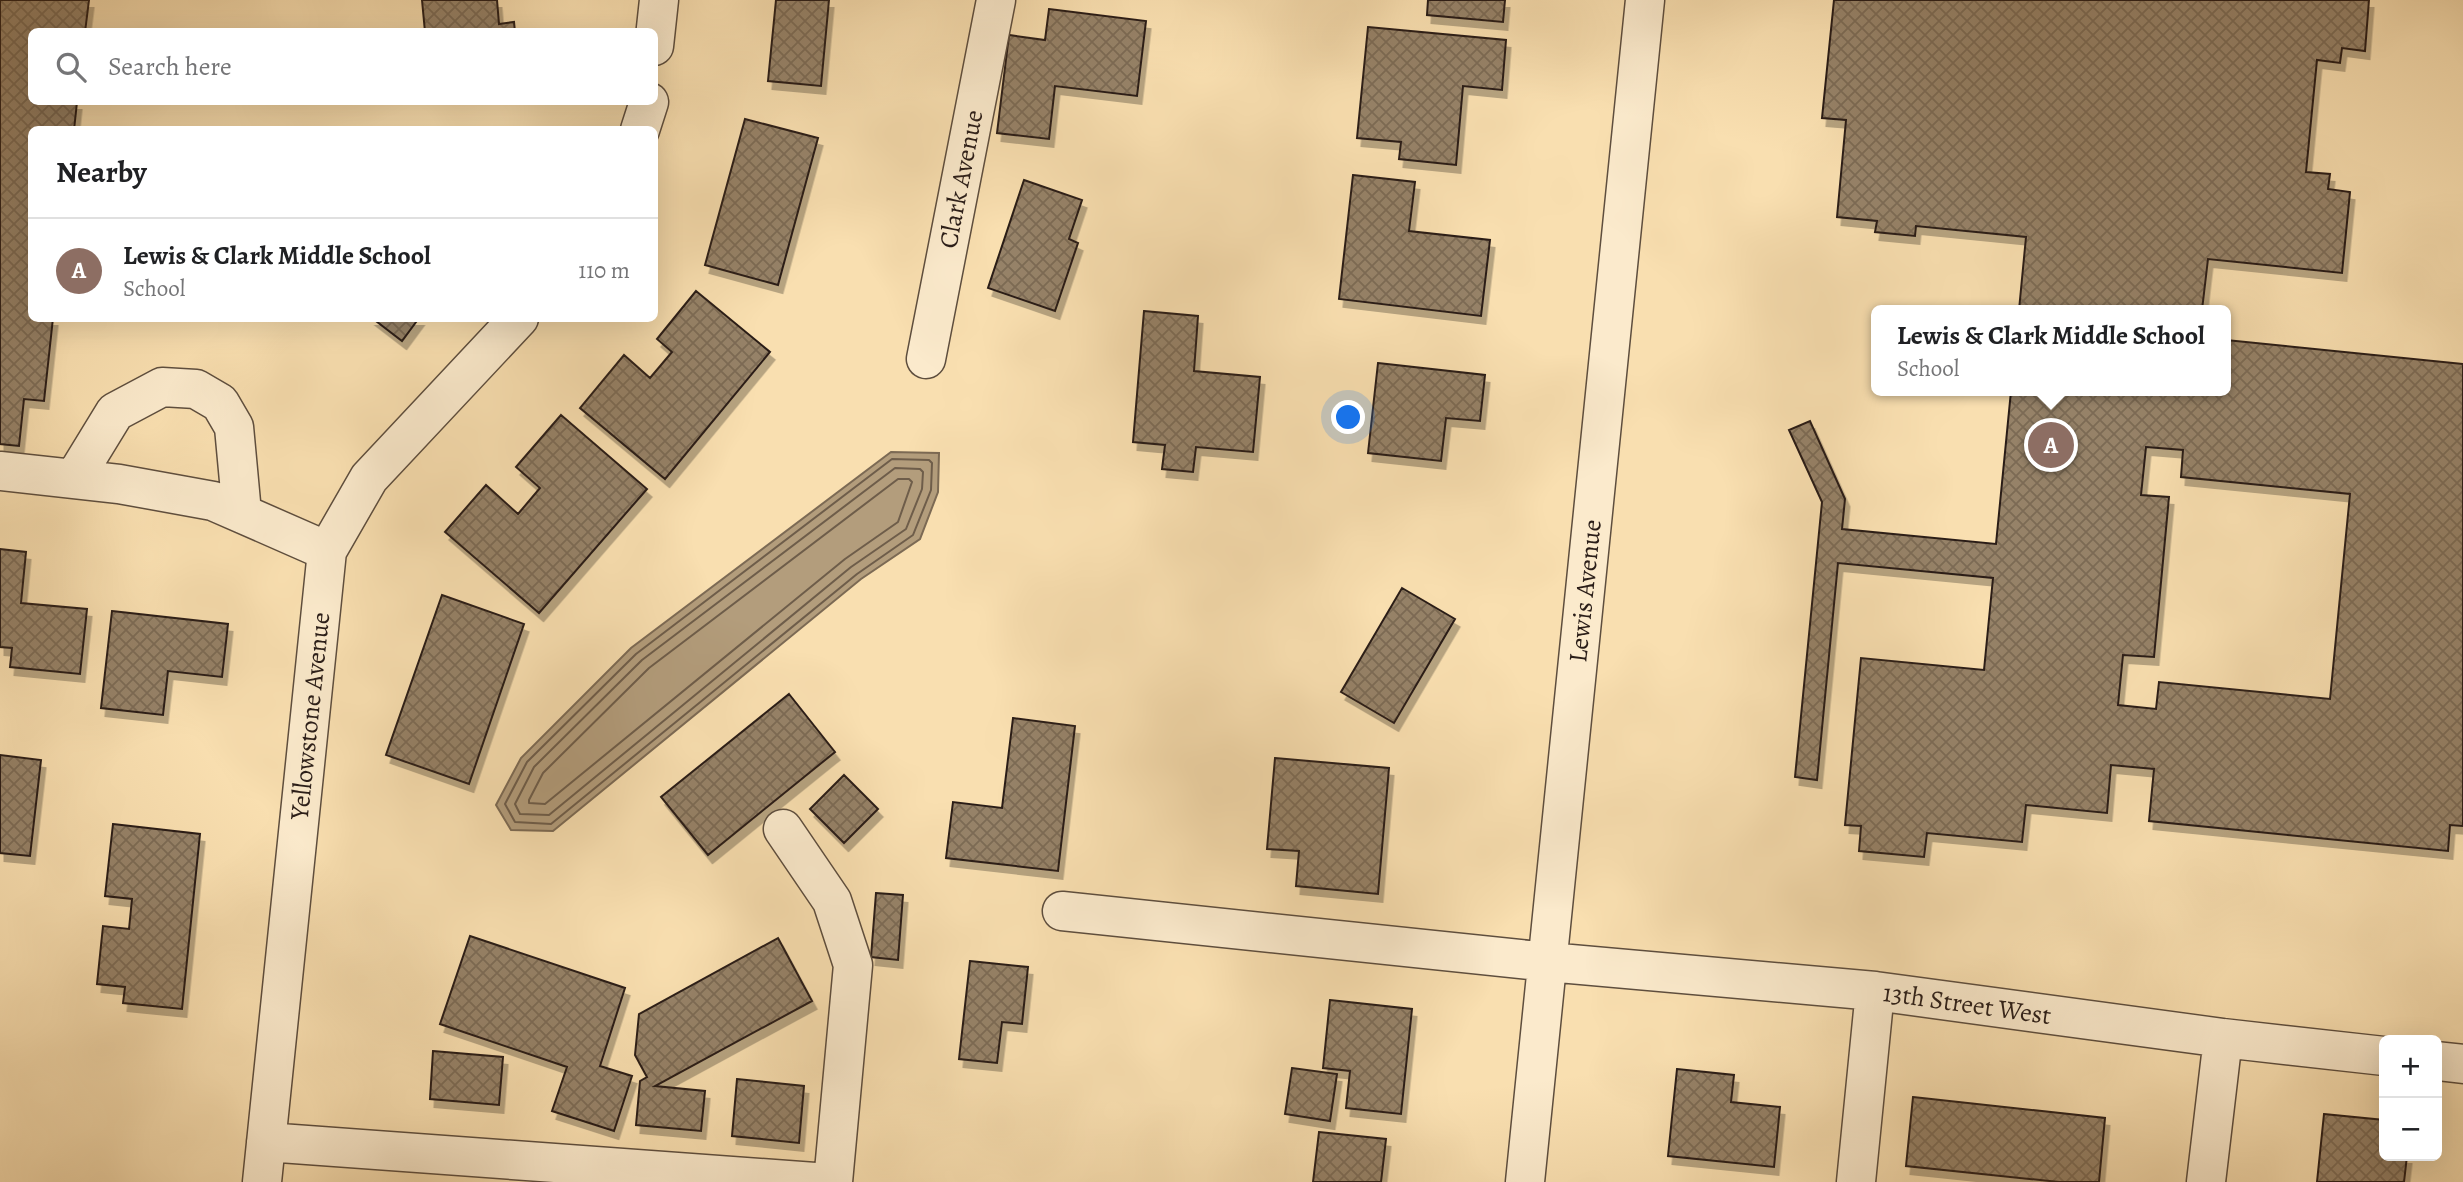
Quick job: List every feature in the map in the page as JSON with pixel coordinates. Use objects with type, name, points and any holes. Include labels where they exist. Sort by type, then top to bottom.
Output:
[{"type":"street","points":[[656,28],[659,0]]},
{"type":"street","name":"Clark Avenue","points":[[926,359],[996,0]]},
{"type":"street","name":"Lewis Avenue","points":[[1525,1182],[1645,0]]},
{"type":"street","points":[[641,126],[648,105]]},
{"type":"street","name":"Yellowstone Avenue","points":[[262,1182],[327,551],[369,478],[515,322]]},
{"type":"street","points":[[74,479],[116,412],[162,387],[196,389],[220,402],[234,427],[242,513]]},
{"type":"street","points":[[0,471],[120,484],[213,501],[327,551]]},
{"type":"street","points":[[783,829],[832,901],[853,965],[833,1182]]},
{"type":"street","name":"13th Street West","points":[[1062,911],[1548,962],[1875,991],[2223,1038],[2379,1055]]},
{"type":"street","points":[[1856,1182],[1875,991]]},
{"type":"street","points":[[2206,1182],[2223,1038]]},
{"type":"street","points":[[2442,1062],[2463,1064]]},
{"type":"street","points":[[266,1142],[816,1182]]},
{"type":"water","points":[[891,452],[939,453],[938,492],[920,539],[861,579],[553,831],[511,830],[496,805],[521,758],[631,648]]},
{"type":"building","points":[[0,0],[89,0],[86,28],[28,28],[28,105],[77,105],[74,126],[28,126],[28,322],[53,322],[44,401],[24,399],[19,446],[0,444]]},
{"type":"building","points":[[422,0],[497,0],[499,24],[514,22],[515,28],[425,28]]},
{"type":"building","points":[[776,0],[829,0],[821,86],[768,81]]},
{"type":"building","points":[[1428,0],[1505,0],[1503,22],[1427,15]]},
{"type":"building","points":[[1834,0],[2369,0],[2365,51],[2342,48],[2340,63],[2317,60],[2306,172],[2330,174],[2328,189],[2350,192],[2342,273],[2208,259],[2203,305],[2019,305],[2026,237],[1916,226],[1915,236],[1875,232],[1877,221],[1837,217],[1846,120],[1822,118]]},
{"type":"building","points":[[1049,9],[1146,21],[1137,96],[1055,86],[1049,139],[997,133],[1009,35],[1045,40]]},
{"type":"building","points":[[1368,27],[1506,40],[1502,90],[1463,86],[1456,165],[1399,159],[1401,142],[1357,138]]},
{"type":"building","points":[[745,119],[818,138],[778,285],[705,265]]},
{"type":"building","points":[[1353,175],[1415,182],[1409,231],[1490,240],[1481,316],[1339,299]]},
{"type":"building","points":[[1024,180],[1082,200],[1069,239],[1078,243],[1055,311],[988,288]]},
{"type":"building","points":[[696,291],[770,352],[665,479],[580,408],[624,355],[650,378],[672,352],[657,339]]},
{"type":"building","points":[[1144,311],[1198,316],[1194,371],[1260,377],[1253,452],[1196,447],[1193,472],[1162,469],[1165,445],[1133,442]]},
{"type":"building","points":[[377,322],[416,322],[402,341]]},
{"type":"building","points":[[2231,341],[2463,364],[2463,826],[2450,825],[2448,851],[2149,821],[2154,769],[2111,765],[2107,813],[2026,805],[2022,842],[1927,833],[1924,857],[1859,851],[1861,826],[1845,825],[1861,658],[1984,670],[1993,578],[1838,563],[1817,780],[1795,777],[1822,502],[1789,430],[1810,421],[1845,499],[1842,529],[1996,544],[2011,396],[2231,396]],"holes":[[[2146,447],[2183,450],[2181,477],[2350,494],[2330,699],[2159,682],[2156,709],[2118,705],[2123,655],[2154,657],[2169,497],[2141,495]]]},
{"type":"building","points":[[1378,363],[1485,375],[1480,421],[1446,418],[1441,461],[1368,453]]},
{"type":"building","points":[[561,415],[647,489],[539,613],[445,532],[486,485],[518,514],[540,488],[516,467]]},
{"type":"building","points":[[0,549],[26,552],[21,603],[87,609],[80,674],[10,667],[12,648],[0,647]]},
{"type":"building","points":[[1402,588],[1455,619],[1394,723],[1341,692]]},
{"type":"building","points":[[442,595],[524,624],[469,784],[386,755]]},
{"type":"building","points":[[112,611],[228,624],[222,677],[168,671],[163,715],[101,708]]},
{"type":"building","points":[[789,694],[835,752],[708,855],[661,797]]},
{"type":"building","points":[[1013,718],[1075,726],[1058,871],[946,858],[953,802],[1002,808]]},
{"type":"building","points":[[0,755],[41,760],[30,856],[0,853]]},
{"type":"building","points":[[1275,758],[1389,768],[1378,894],[1296,886],[1299,851],[1267,849]]},
{"type":"building","points":[[844,775],[878,809],[844,843],[810,809]]},
{"type":"building","points":[[113,824],[200,834],[182,1009],[123,1003],[125,987],[97,984],[103,926],[129,929],[132,899],[105,896]]},
{"type":"building","points":[[876,893],[903,895],[898,960],[871,957]]},
{"type":"building","points":[[470,936],[625,988],[600,1066],[632,1076],[614,1131],[552,1111],[567,1067],[440,1024]]},
{"type":"building","points":[[778,938],[812,1001],[655,1086],[705,1091],[701,1131],[636,1125],[640,1081],[647,1077],[635,1055],[639,1014]]},
{"type":"building","points":[[970,961],[1028,967],[1022,1024],[1002,1022],[997,1063],[959,1059]]},
{"type":"building","points":[[1330,1000],[1412,1009],[1401,1114],[1346,1108],[1350,1071],[1323,1068]]},
{"type":"building","points":[[433,1051],[503,1057],[499,1105],[430,1099]]},
{"type":"building","points":[[1292,1068],[1337,1074],[1330,1121],[1285,1114]]},
{"type":"building","points":[[1677,1069],[1734,1075],[1731,1102],[1780,1107],[1774,1167],[1668,1156]]},
{"type":"building","points":[[737,1079],[804,1086],[799,1143],[732,1136]]},
{"type":"building","points":[[1913,1097],[2105,1118],[2099,1182],[2059,1182],[1906,1166]]},
{"type":"building","points":[[2324,1114],[2379,1120],[2379,1161],[2406,1161],[2404,1182],[2317,1182]]},
{"type":"building","points":[[1319,1132],[1386,1139],[1381,1182],[1313,1182]]},
{"type":"place","name":"Lewis & Clark Middle School","points":[[2051,445]]}]
